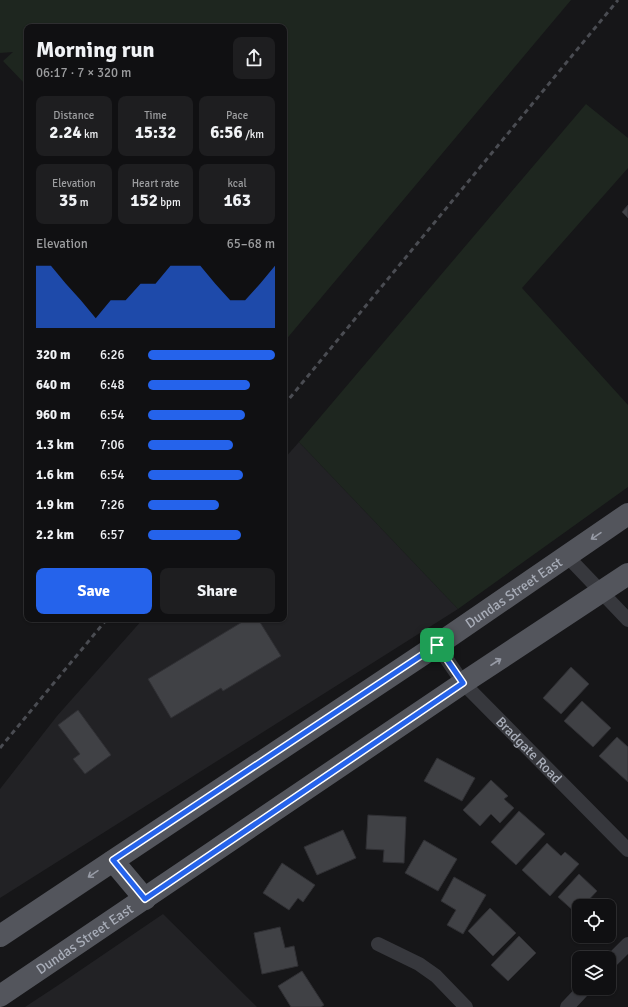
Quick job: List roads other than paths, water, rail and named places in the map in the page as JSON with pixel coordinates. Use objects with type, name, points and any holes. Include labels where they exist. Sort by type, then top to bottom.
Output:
[{"type":"main road","name":"Dundas Street East","points":[[0,936],[437,645],[628,514]]},
{"type":"main road","name":"Dundas Street East","points":[[0,996],[463,683],[628,574]]},
{"type":"main road","points":[[113,860],[145,899]]},
{"type":"street","points":[[566,556],[628,620]]},
{"type":"street","name":"Bradgate Road","points":[[437,645],[463,683],[628,850]]},
{"type":"street","points":[[378,944],[424,968],[436,976],[466,1007]]},
{"type":"street","points":[[616,957],[628,944]]},
{"type":"street","points":[[567,1007],[579,995]]},
{"type":"railway","points":[[287,401],[618,0]]},
{"type":"railway","points":[[0,748],[105,622]]}]
